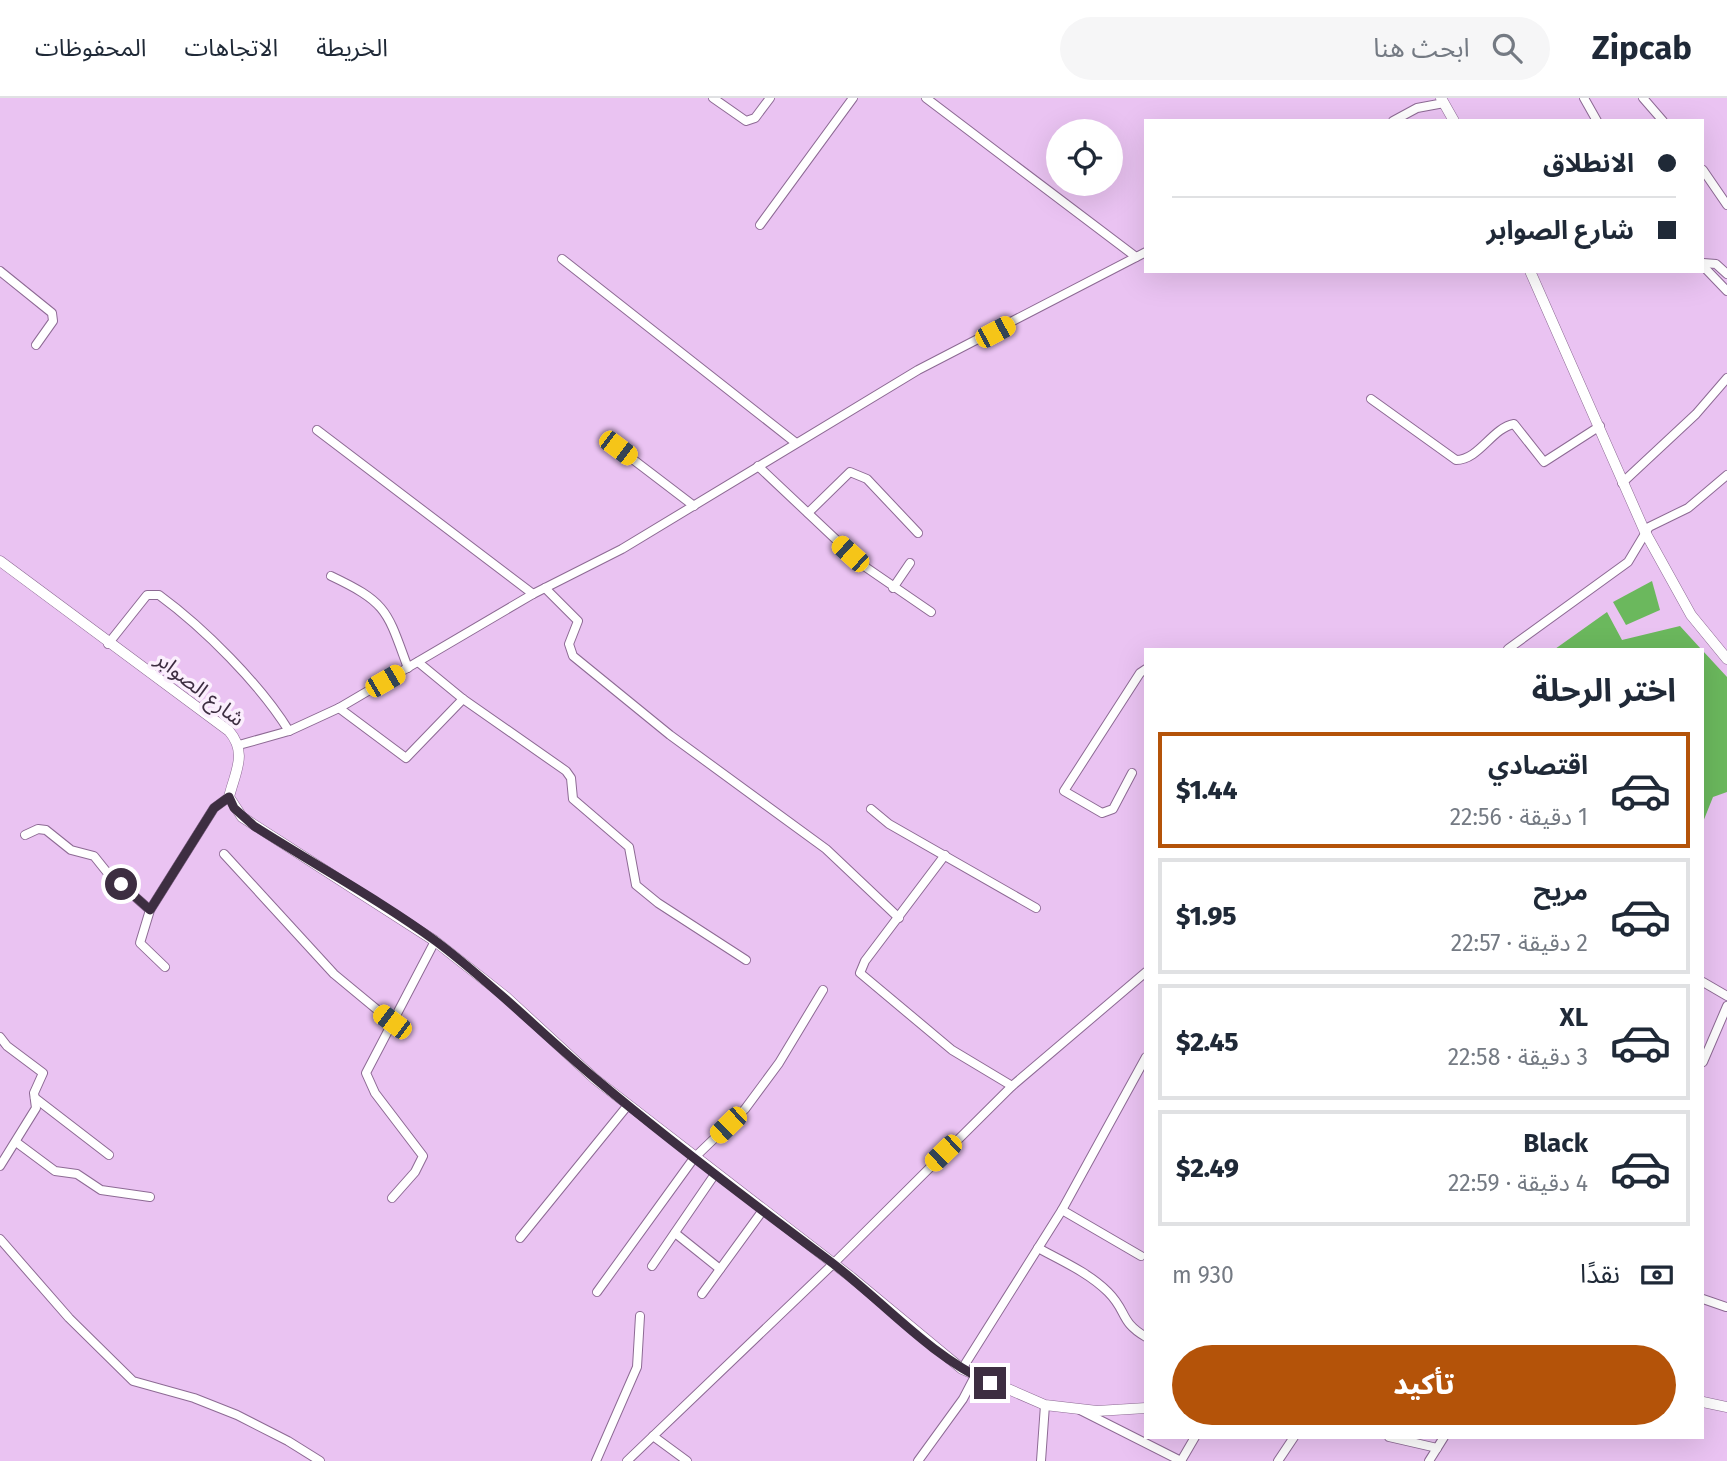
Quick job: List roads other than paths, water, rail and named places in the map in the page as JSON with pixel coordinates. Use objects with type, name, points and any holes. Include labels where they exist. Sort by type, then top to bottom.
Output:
[{"type":"street","points":[[713,98],[746,121],[755,118],[770,98]]},
{"type":"street","points":[[760,225],[852,98]]},
{"type":"street","points":[[926,98],[1136,257]]},
{"type":"street","points":[[1584,98],[1596,119]]},
{"type":"street","points":[[1643,98],[1661,119]]},
{"type":"street","points":[[1397,119],[1417,108],[1443,101],[1453,119]]},
{"type":"street","points":[[1704,171],[1727,205]]},
{"type":"street","points":[[239,745],[289,731],[339,708],[533,594],[622,549],[918,370],[1144,253]]},
{"type":"street","points":[[562,259],[796,443]]},
{"type":"street","points":[[1704,264],[1716,264],[1727,274]]},
{"type":"street","points":[[1704,265],[1727,292]]},
{"type":"street","points":[[0,271],[52,313],[53,321],[36,345]]},
{"type":"street","points":[[1531,273],[1645,532],[1691,615],[1727,659]]},
{"type":"street","points":[[1622,482],[1696,414],[1727,378]]},
{"type":"street","points":[[1370,399],[1456,460],[1467,458],[1504,428],[1514,424],[1544,462],[1600,426]]},
{"type":"street","points":[[317,430],[533,594]]},
{"type":"street","points":[[618,448],[694,506]]},
{"type":"street","points":[[758,466],[864,566],[931,612]]},
{"type":"street","points":[[808,513],[850,472],[867,479],[918,533]]},
{"type":"street","points":[[1509,648],[1628,562],[1635,555],[1649,527],[1688,508],[1727,475]]},
{"type":"street","name":"شارع الصوابر","points":[[0,561],[229,731],[239,745],[239,764],[229,797]]},
{"type":"street","points":[[893,588],[909,563]]},
{"type":"street","points":[[331,576],[369,594],[382,605],[408,668]]},
{"type":"street","points":[[545,588],[578,621],[569,644],[573,656],[662,728],[826,849],[899,918]]},
{"type":"street","points":[[108,643],[148,595],[159,595],[234,662],[271,702],[289,731]]},
{"type":"street","points":[[418,662],[463,699],[566,771],[570,778],[573,799],[629,847],[636,885],[658,903],[746,960]]},
{"type":"street","points":[[1132,773],[1113,809],[1102,813],[1063,791],[1144,670]]},
{"type":"street","points":[[339,708],[406,758],[463,699]]},
{"type":"street","points":[[165,967],[140,943],[150,910],[214,808],[229,797],[234,808],[254,826],[435,941],[506,997],[628,1105],[833,1264],[962,1369],[1045,1405],[1080,1410],[1144,1408]]},
{"type":"street","points":[[871,809],[889,824],[1036,908]]},
{"type":"street","points":[[25,835],[38,829],[53,832],[71,850],[94,856],[106,871],[150,910]]},
{"type":"street","points":[[224,854],[334,974],[392,1022]]},
{"type":"street","points":[[945,855],[865,961],[860,973],[952,1050],[1012,1086]]},
{"type":"street","points":[[392,1198],[415,1172],[423,1156],[368,1083],[366,1073],[435,941]]},
{"type":"street","points":[[627,1461],[833,1264],[1012,1086],[1144,974]]},
{"type":"street","points":[[1704,983],[1727,996]]},
{"type":"street","points":[[597,1292],[694,1158],[745,1109],[779,1063],[823,990]]},
{"type":"street","points":[[1704,1060],[1727,1006]]},
{"type":"street","points":[[0,1037],[7,1046],[43,1072],[35,1098],[36,1108],[0,1166]]},
{"type":"street","points":[[962,1369],[1062,1210],[1144,1062]]},
{"type":"street","points":[[35,1098],[109,1154]]},
{"type":"street","points":[[520,1238],[628,1105]]},
{"type":"street","points":[[16,1142],[55,1171],[77,1174],[101,1190],[150,1197]]},
{"type":"street","points":[[652,1266],[715,1174]]},
{"type":"street","points":[[702,1294],[763,1210]]},
{"type":"street","points":[[1062,1210],[1141,1256]]},
{"type":"street","points":[[675,1233],[720,1269]]},
{"type":"street","points":[[0,1239],[64,1312],[133,1381],[215,1406],[276,1434],[309,1457],[320,1461]]},
{"type":"street","points":[[1038,1248],[1087,1276],[1107,1291],[1119,1304],[1127,1325],[1144,1336]]},
{"type":"street","points":[[1704,1299],[1726,1307]]},
{"type":"street","points":[[596,1461],[637,1367],[640,1316]]},
{"type":"street","points":[[918,1461],[963,1399],[975,1376]]},
{"type":"street","points":[[1704,1402],[1727,1407]]},
{"type":"street","points":[[1041,1461],[1045,1405]]},
{"type":"street","points":[[1080,1410],[1181,1461],[1194,1439]]},
{"type":"street","points":[[653,1436],[687,1461]]},
{"type":"street","points":[[1278,1461],[1293,1439]]},
{"type":"street","points":[[1398,1439],[1437,1448]]},
{"type":"street","points":[[1429,1461],[1443,1439]]}]
